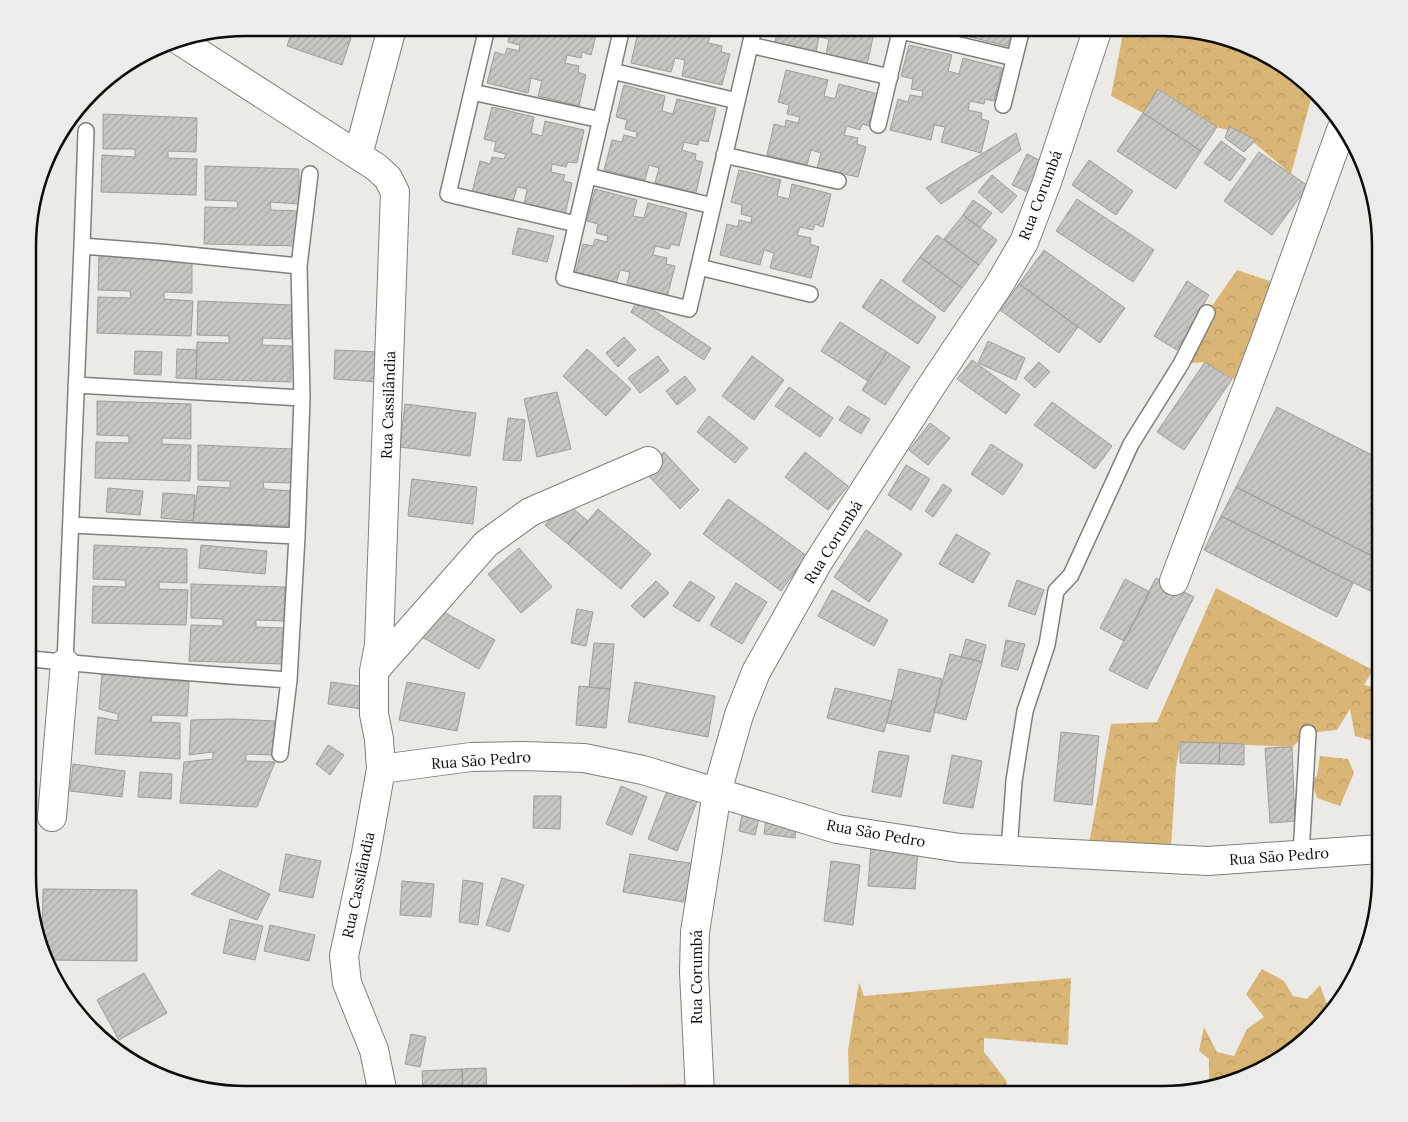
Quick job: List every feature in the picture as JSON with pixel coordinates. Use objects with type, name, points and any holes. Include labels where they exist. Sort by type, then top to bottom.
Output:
[{"type":"street","points":[[358,155],[390,36]]},
{"type":"street","name":"Rua Corumbá","points":[[700,1086],[694,972],[695,932],[717,792],[739,716],[756,672],[817,564],[1024,242],[1047,182],[1095,36]]},
{"type":"street","name":"Rua Cassilândia","points":[[186,45],[376,167],[388,178],[395,192],[379,646],[374,671],[374,714],[379,740],[381,769],[366,853],[344,956],[348,984],[374,1050],[381,1086]]},
{"type":"street","points":[[1174,581],[1261,352],[1339,135]]},
{"type":"street","points":[[374,671],[486,544],[530,512],[648,461]]},
{"type":"street","points":[[52,817],[65,663]]},
{"type":"street","name":"Rua São Pedro","points":[[381,769],[471,757],[584,758],[643,770],[761,807],[837,828],[960,848],[1208,861],[1372,850]]},
{"type":"lane","points":[[484,36],[448,194],[576,224]]},
{"type":"lane","points":[[620,36],[564,278],[689,309],[752,36]]},
{"type":"lane","points":[[878,125],[899,36]]},
{"type":"lane","points":[[928,36],[1014,58]]},
{"type":"lane","points":[[1003,105],[1020,36]]},
{"type":"lane","points":[[750,45],[890,77]]},
{"type":"lane","points":[[612,71],[737,101]]},
{"type":"lane","points":[[472,92],[601,120]]},
{"type":"lane","points":[[65,663],[86,131]]},
{"type":"lane","points":[[724,155],[838,181]]},
{"type":"lane","points":[[280,754],[289,680],[297,536],[302,398],[299,266],[310,174]]},
{"type":"lane","points":[[588,176],[713,206]]},
{"type":"lane","points":[[82,246],[299,266]]},
{"type":"lane","points":[[699,267],[810,294]]},
{"type":"lane","points":[[1009,850],[1014,781],[1024,711],[1047,645],[1056,592],[1071,575],[1131,444],[1180,364],[1207,312]]},
{"type":"lane","points":[[76,385],[302,398]]},
{"type":"lane","points":[[71,525],[297,536]]},
{"type":"lane","points":[[36,661],[289,680]]},
{"type":"lane","points":[[1301,854],[1308,733]]},
{"type":"green space","points":[[1122,36],[1162,36],[1203,40],[1242,52],[1267,64],[1290,80],[1311,99],[1291,174],[1245,135],[1217,127],[1159,89],[1143,113],[1111,96]]},
{"type":"green space","points":[[1237,270],[1273,282],[1248,388],[1205,362],[1181,364],[1207,313]]},
{"type":"green space","points":[[1216,588],[1372,669],[1364,685],[1372,687],[1372,741],[1355,736],[1350,709],[1337,730],[1308,733],[1292,747],[1180,742],[1176,769],[1171,848],[1089,844],[1111,724],[1157,722]]},
{"type":"green space","points":[[1320,756],[1348,759],[1354,773],[1340,806],[1317,798],[1311,780],[1317,776]]},
{"type":"green space","points":[[1262,969],[1284,981],[1293,996],[1307,999],[1320,985],[1326,1002],[1328,1003],[1300,1034],[1267,1058],[1242,1070],[1209,1081],[1209,1059],[1199,1051],[1204,1027],[1217,1052],[1234,1056],[1247,1029],[1264,1017],[1246,994]]},
{"type":"green space","points":[[1071,978],[1068,1045],[984,1038],[984,1052],[1006,1080],[1007,1086],[847,1086],[849,1085],[848,1050],[859,982],[864,996]]},
{"type":"green space","points":[[694,1084],[694,1086],[624,1086]]},
{"type":"building","points":[[290,36],[344,36],[351,38],[342,65],[287,46]]},
{"type":"building","points":[[509,36],[596,36],[591,55],[582,52],[581,58],[567,55],[565,63],[579,66],[578,72],[586,75],[579,106],[538,96],[542,81],[531,78],[528,93],[487,83],[495,52],[505,55],[507,48],[519,51],[520,45],[508,42]]},
{"type":"building","points":[[637,36],[710,36],[708,43],[722,46],[721,52],[730,54],[722,85],[682,76],[685,60],[675,58],[671,72],[631,63]]},
{"type":"building","points":[[776,36],[873,36],[867,65],[826,55],[829,39],[819,37],[816,52],[775,42]]},
{"type":"building","points":[[970,36],[1013,36],[1011,47]]},
{"type":"building","points":[[909,45],[952,55],[948,71],[959,74],[963,58],[1002,68],[994,101],[985,99],[984,104],[970,101],[968,110],[982,113],[981,119],[989,121],[981,153],[941,142],[945,127],[934,125],[931,140],[890,130],[898,99],[908,102],[910,95],[922,97],[923,91],[911,89],[913,79],[901,76]]},
{"type":"building","points":[[786,70],[828,80],[824,96],[835,99],[839,84],[878,94],[870,126],[862,124],[860,130],[847,126],[844,135],[858,138],[857,144],[866,147],[858,177],[817,168],[821,153],[811,150],[807,165],[767,155],[774,124],[785,127],[786,120],[798,123],[800,117],[787,114],[789,105],[778,102]]},
{"type":"building","points":[[624,85],[665,96],[662,111],[673,114],[677,99],[716,108],[708,142],[699,140],[698,145],[684,142],[682,150],[696,154],[695,160],[703,162],[696,193],[655,183],[659,168],[649,165],[645,180],[604,170],[612,140],[622,142],[624,135],[636,138],[637,132],[625,129],[627,120],[616,117]]},
{"type":"building","points":[[1158,89],[1217,127],[1201,151],[1143,113]]},
{"type":"building","points":[[492,107],[534,117],[531,133],[542,136],[545,121],[584,130],[577,163],[568,162],[566,167],[552,164],[551,172],[565,175],[563,181],[572,183],[565,215],[524,205],[527,189],[517,187],[513,202],[472,192],[480,161],[490,164],[492,157],[504,159],[506,154],[494,151],[496,142],[484,139]]},
{"type":"building","points":[[1143,113],[1201,151],[1176,189],[1117,151]]},
{"type":"building","points":[[103,114],[197,118],[196,152],[168,151],[168,158],[197,159],[196,195],[101,192],[102,155],[135,157],[135,149],[103,149]]},
{"type":"building","points":[[1229,126],[1256,140],[1244,152],[1225,138]]},
{"type":"building","points":[[1016,133],[1021,150],[941,204],[926,188]]},
{"type":"building","points":[[1221,141],[1246,159],[1230,181],[1204,163]]},
{"type":"building","points":[[1259,152],[1308,186],[1272,235],[1224,201]]},
{"type":"building","points":[[1027,154],[1045,163],[1030,193],[1012,185]]},
{"type":"building","points":[[1089,160],[1133,191],[1116,215],[1072,185]]},
{"type":"building","points":[[205,166],[299,169],[299,204],[270,202],[271,210],[299,211],[298,246],[204,244],[205,207],[238,208],[237,201],[205,200]]},
{"type":"building","points":[[739,170],[781,180],[777,196],[789,199],[792,184],[831,194],[823,227],[815,224],[813,230],[800,227],[797,235],[811,238],[810,244],[819,247],[811,278],[770,268],[774,253],[764,250],[760,265],[720,255],[727,224],[738,227],[739,220],[751,223],[752,217],[741,214],[742,205],[731,202]]},
{"type":"building","points":[[992,175],[1017,196],[1002,213],[978,192]]},
{"type":"building","points":[[595,189],[637,200],[633,216],[644,218],[648,203],[687,213],[679,246],[671,244],[669,249],[655,246],[653,255],[667,258],[666,264],[675,266],[667,297],[626,287],[630,272],[620,270],[616,284],[575,275],[583,244],[593,246],[595,239],[607,242],[608,236],[596,233],[598,224],[587,221]]},
{"type":"building","points":[[1077,199],[1154,250],[1133,282],[1056,231]]},
{"type":"building","points":[[973,200],[992,213],[980,228],[963,215]]},
{"type":"building","points":[[963,215],[997,240],[979,265],[944,239]]},
{"type":"building","points":[[518,228],[554,236],[547,262],[512,254]]},
{"type":"building","points":[[937,235],[979,265],[962,288],[920,257]]},
{"type":"building","points":[[1044,250],[1125,308],[1100,343],[1019,284]]},
{"type":"building","points":[[99,255],[192,259],[192,293],[164,292],[164,299],[193,301],[191,336],[97,333],[98,297],[131,298],[130,291],[98,290]]},
{"type":"building","points":[[920,257],[962,288],[944,312],[902,281]]},
{"type":"building","points":[[881,279],[936,317],[918,344],[862,307]]},
{"type":"building","points":[[1187,281],[1209,295],[1177,350],[1154,336]]},
{"type":"building","points":[[1019,284],[1078,327],[1059,353],[1000,310]]},
{"type":"building","points":[[638,300],[711,348],[704,360],[631,312]]},
{"type":"building","points":[[198,301],[292,305],[291,339],[263,338],[262,345],[291,346],[291,382],[196,379],[197,342],[229,343],[229,336],[197,335]]},
{"type":"building","points":[[840,322],[887,352],[868,381],[821,351]]},
{"type":"building","points":[[624,337],[636,350],[618,367],[606,353]]},
{"type":"building","points":[[988,341],[1025,358],[1016,380],[978,363]]},
{"type":"building","points":[[177,349],[197,350],[196,379],[176,378]]},
{"type":"building","points":[[587,349],[631,389],[606,416],[563,376]]},
{"type":"building","points":[[335,350],[379,352],[378,382],[334,379]]},
{"type":"building","points":[[135,351],[162,352],[161,375],[134,374]]},
{"type":"building","points":[[887,352],[910,367],[885,405],[862,390]]},
{"type":"building","points":[[658,356],[669,371],[640,393],[628,378]]},
{"type":"building","points":[[752,356],[784,380],[754,420],[722,396]]},
{"type":"building","points":[[972,360],[1020,395],[1006,414],[957,379]]},
{"type":"building","points":[[1039,362],[1050,372],[1035,388],[1024,378]]},
{"type":"building","points":[[1205,362],[1232,379],[1184,450],[1157,432]]},
{"type":"building","points":[[685,376],[696,390],[677,405],[666,391]]},
{"type":"building","points":[[789,387],[833,418],[820,437],[775,406]]},
{"type":"building","points":[[557,392],[571,449],[537,457],[524,399]]},
{"type":"building","points":[[97,401],[191,404],[191,439],[162,438],[162,444],[191,445],[190,481],[95,478],[96,442],[129,443],[129,436],[97,435]]},
{"type":"building","points":[[1052,402],[1112,446],[1095,469],[1034,425]]},
{"type":"building","points":[[405,404],[476,413],[470,456],[400,447]]},
{"type":"building","points":[[848,406],[870,419],[861,434],[839,420]]},
{"type":"building","points":[[1277,407],[1372,455],[1372,556],[1236,487]]},
{"type":"building","points":[[709,416],[748,448],[735,463],[697,432]]},
{"type":"building","points":[[508,418],[525,420],[521,461],[503,460]]},
{"type":"building","points":[[930,423],[950,438],[928,465],[909,450]]},
{"type":"building","points":[[991,444],[1023,465],[1003,495],[971,474]]},
{"type":"building","points":[[198,445],[292,449],[292,483],[263,482],[264,489],[292,491],[292,526],[197,523],[193,521],[198,486],[230,488],[230,481],[198,480]]},
{"type":"building","points":[[664,452],[699,490],[680,509],[644,471]]},
{"type":"building","points":[[805,452],[848,486],[828,510],[785,477]]},
{"type":"building","points":[[906,465],[930,479],[911,510],[888,495]]},
{"type":"building","points":[[412,479],[477,487],[473,524],[408,516]]},
{"type":"building","points":[[943,484],[952,490],[933,517],[925,511]]},
{"type":"building","points":[[1236,487],[1372,556],[1372,592],[1221,516]]},
{"type":"building","points":[[108,488],[143,491],[140,515],[106,512]]},
{"type":"building","points":[[163,493],[195,495],[193,521],[161,518]]},
{"type":"building","points":[[728,499],[807,556],[781,591],[703,534]]},
{"type":"building","points":[[565,502],[588,521],[568,544],[545,525]]},
{"type":"building","points":[[598,509],[651,554],[621,589],[568,544]]},
{"type":"building","points":[[1221,516],[1353,583],[1337,617],[1204,550]]},
{"type":"building","points":[[866,530],[902,554],[869,602],[834,577]]},
{"type":"building","points":[[956,534],[990,553],[973,583],[939,564]]},
{"type":"building","points":[[94,545],[187,549],[187,583],[159,582],[159,589],[188,590],[186,625],[92,623],[93,586],[126,587],[125,580],[93,579]]},
{"type":"building","points":[[201,545],[267,551],[265,574],[199,568]]},
{"type":"building","points":[[519,548],[552,587],[521,613],[488,574]]},
{"type":"building","points":[[1156,578],[1194,597],[1147,689],[1109,670]]},
{"type":"building","points":[[1125,579],[1150,592],[1124,641],[1100,628]]},
{"type":"building","points":[[1017,580],[1044,590],[1035,615],[1008,606]]},
{"type":"building","points":[[656,581],[669,593],[644,618],[631,606]]},
{"type":"building","points":[[690,581],[715,597],[699,622],[673,606]]},
{"type":"building","points":[[736,583],[767,602],[742,644],[710,625]]},
{"type":"building","points":[[191,584],[285,587],[284,621],[256,620],[256,627],[285,628],[284,664],[189,661],[191,625],[223,626],[223,619],[191,618]]},
{"type":"building","points":[[832,590],[888,620],[874,646],[818,616]]},
{"type":"building","points":[[438,609],[495,640],[479,669],[422,637]]},
{"type":"building","points":[[577,609],[593,612],[586,646],[571,643]]},
{"type":"building","points":[[966,639],[986,645],[982,662],[961,657]]},
{"type":"building","points":[[1006,640],[1025,644],[1018,670],[1001,666]]},
{"type":"building","points":[[594,643],[614,644],[610,689],[589,687]]},
{"type":"building","points":[[950,654],[982,662],[966,720],[934,712]]},
{"type":"building","points":[[899,669],[942,679],[930,732],[887,723]]},
{"type":"building","points":[[102,674],[189,682],[187,716],[152,715],[151,722],[180,723],[180,759],[95,754],[98,717],[118,721],[118,714],[99,709]]},
{"type":"building","points":[[331,682],[365,687],[361,709],[328,704]]},
{"type":"building","points":[[407,682],[465,693],[457,731],[399,720]]},
{"type":"building","points":[[635,682],[715,696],[708,737],[628,722]]},
{"type":"building","points":[[579,686],[610,689],[606,728],[576,725]]},
{"type":"building","points":[[835,688],[892,701],[884,732],[827,718]]},
{"type":"building","points":[[191,720],[275,721],[275,755],[246,754],[246,761],[275,762],[257,807],[180,803],[184,762],[213,759],[213,752],[189,755]]},
{"type":"building","points":[[1061,732],[1099,736],[1092,805],[1054,801]]},
{"type":"building","points":[[1180,742],[1220,743],[1219,764],[1180,763]]},
{"type":"building","points":[[1220,743],[1244,744],[1244,765],[1219,764]]},
{"type":"building","points":[[328,745],[344,755],[330,775],[316,764]]},
{"type":"building","points":[[1292,747],[1295,821],[1270,823],[1265,748]]},
{"type":"building","points":[[879,751],[909,756],[901,797],[872,792]]},
{"type":"building","points":[[952,755],[982,761],[973,808],[943,803]]},
{"type":"building","points":[[73,764],[125,771],[122,797],[70,791]]},
{"type":"building","points":[[140,772],[172,774],[171,799],[138,797]]},
{"type":"building","points":[[621,786],[647,797],[632,835],[606,824]]},
{"type":"building","points":[[668,788],[698,799],[677,851],[648,839]]},
{"type":"building","points":[[534,796],[561,796],[560,829],[533,828]]},
{"type":"building","points":[[743,810],[760,814],[755,835],[739,831]]},
{"type":"building","points":[[766,818],[797,822],[795,838],[764,834]]},
{"type":"building","points":[[871,846],[918,850],[915,889],[868,886]]},
{"type":"building","points":[[286,854],[321,861],[313,898],[279,891]]},
{"type":"building","points":[[630,854],[696,864],[690,903],[623,892]]},
{"type":"building","points":[[831,861],[860,865],[853,925],[824,921]]},
{"type":"building","points":[[219,870],[270,894],[257,920],[191,894]]},
{"type":"building","points":[[502,878],[524,885],[509,932],[486,925]]},
{"type":"building","points":[[463,880],[483,883],[478,925],[459,922]]},
{"type":"building","points":[[402,881],[434,884],[431,917],[400,915]]},
{"type":"building","points":[[43,889],[137,890],[137,961],[54,960],[42,927]]},
{"type":"building","points":[[230,919],[263,926],[255,960],[223,953]]},
{"type":"building","points":[[270,925],[315,935],[309,961],[264,951]]},
{"type":"building","points":[[144,973],[167,1013],[119,1040],[97,1000]]},
{"type":"building","points":[[411,1034],[426,1037],[420,1067],[405,1064]]},
{"type":"building","points":[[486,1068],[487,1086],[463,1086],[462,1069]]},
{"type":"building","points":[[462,1069],[463,1086],[423,1086],[422,1071]]}]
